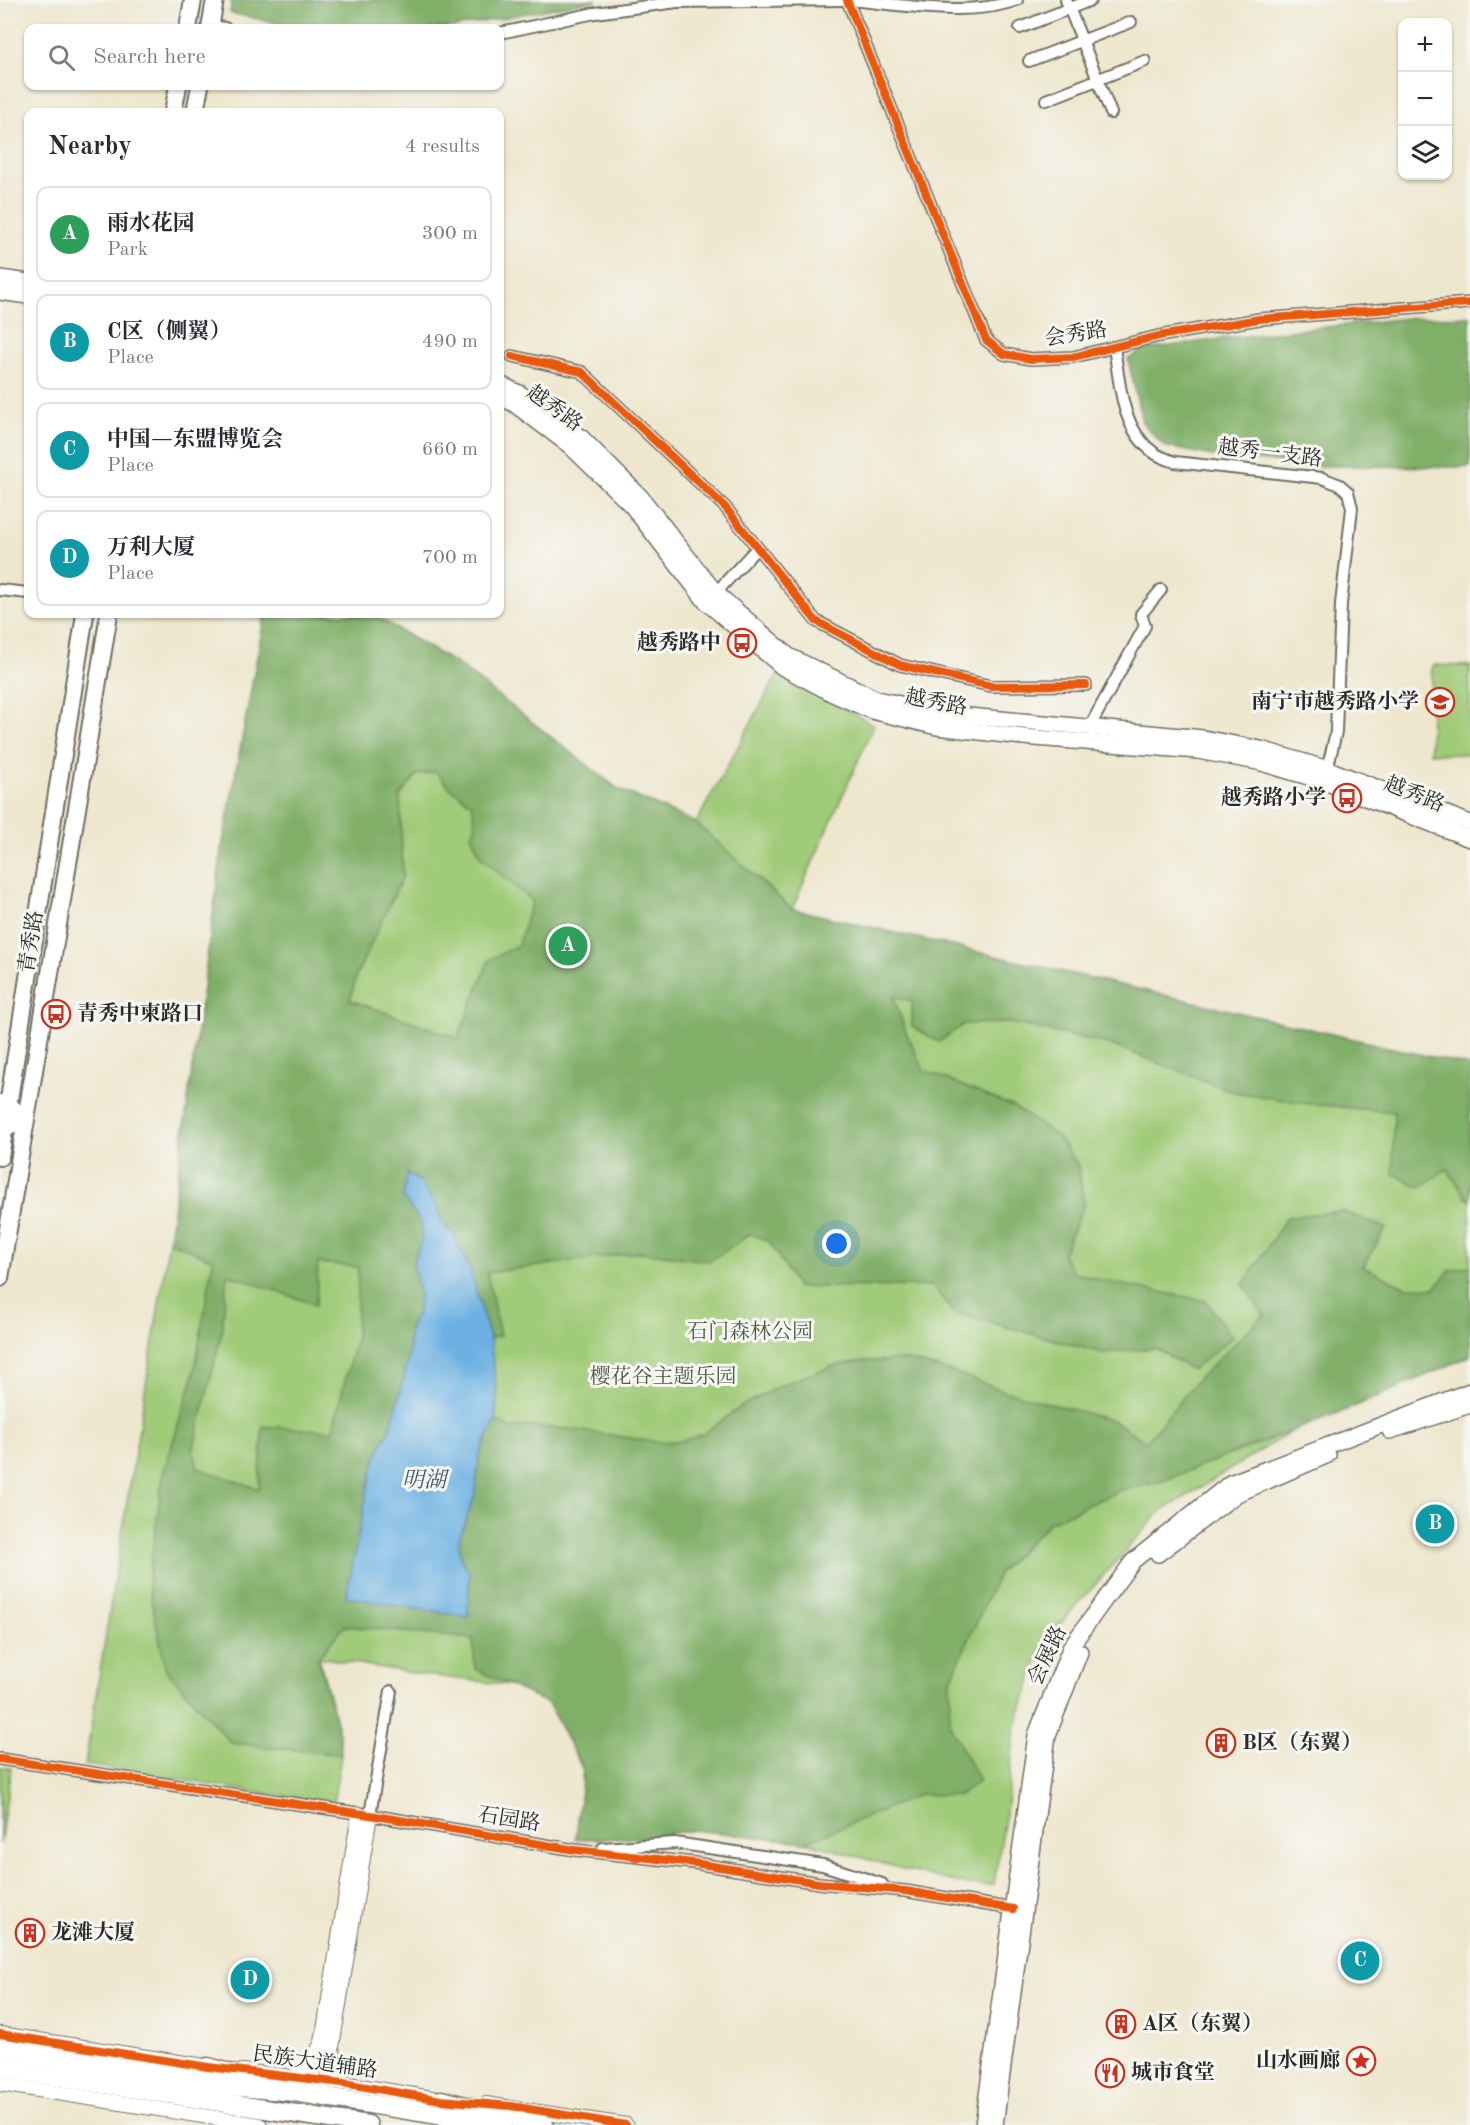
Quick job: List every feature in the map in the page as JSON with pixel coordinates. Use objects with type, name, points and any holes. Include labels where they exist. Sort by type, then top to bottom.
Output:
[{"type":"highway","points":[[0,2050],[228,2086],[295,2085]]},
{"type":"highway","points":[[208,2067],[501,2125]]},
{"type":"highway","points":[[0,2068],[368,2125]]},
{"type":"highway","points":[[441,2100],[544,2125]]},
{"type":"main road","points":[[189,24],[193,0]]},
{"type":"main road","points":[[215,0],[215,24]]},
{"type":"main road","points":[[174,108],[177,90]]},
{"type":"main road","points":[[196,108],[199,90]]},
{"type":"main road","points":[[0,278],[24,281]]},
{"type":"main road","points":[[0,292],[24,295]]},
{"type":"main road","name":"越秀路","points":[[504,386],[521,394],[580,436],[640,496],[711,597],[789,656],[877,699],[947,714],[1203,738],[1261,749],[1326,775],[1470,839]]},
{"type":"main road","name":"越秀路","points":[[504,399],[570,446],[631,505],[711,597],[782,667],[833,694],[872,711],[948,729],[1198,751],[1326,775],[1470,823]]},
{"type":"main road","name":"青秀路","points":[[0,1157],[4,1102],[84,618]]},
{"type":"main road","name":"青秀路","points":[[0,1278],[108,618]]},
{"type":"main road","name":"会展路","points":[[983,2125],[1036,1735],[1071,1646],[1133,1561],[1230,1483],[1470,1391]]},
{"type":"main road","name":"会展路","points":[[995,2125],[1048,1735],[1080,1651],[1141,1567],[1237,1494],[1363,1440],[1470,1405]]},
{"type":"street","points":[[504,32],[595,13],[677,2],[843,0]]},
{"type":"street","points":[[848,0],[969,10],[998,7],[1017,0]]},
{"type":"street","name":"会秀路","points":[[848,0],[986,340],[1004,354],[1031,359],[1073,357],[1159,336],[1259,319],[1470,303]]},
{"type":"street","points":[[1020,28],[1068,4],[1091,0]]},
{"type":"street","points":[[1068,4],[1111,113]]},
{"type":"street","points":[[1029,61],[1131,22]]},
{"type":"street","points":[[1046,100],[1145,61]]},
{"type":"street","name":"越秀一支路","points":[[1114,347],[1128,421],[1139,440],[1154,454],[1174,462],[1322,478],[1340,485],[1348,492],[1352,508],[1351,531],[1341,604],[1336,732],[1326,775]]},
{"type":"street","points":[[512,356],[582,372],[725,507],[816,621],[900,665],[991,686],[1086,685]]},
{"type":"street","points":[[711,597],[757,548]]},
{"type":"street","points":[[0,590],[24,593]]},
{"type":"street","points":[[1089,728],[1145,626],[1141,614],[1161,590]]},
{"type":"street","points":[[4,1102],[26,1120]]},
{"type":"street","points":[[2,1129],[26,1120]]},
{"type":"street","points":[[295,2085],[313,2060],[322,2042],[391,1691]]},
{"type":"street","name":"石园路","points":[[0,1759],[576,1850],[694,1863],[819,1883],[905,1891],[1013,1909]]},
{"type":"street","points":[[343,2084],[334,2065],[332,2047],[365,1815]]},
{"type":"street","name":"石园路","points":[[576,1850],[675,1843],[823,1865],[905,1891]]},
{"type":"street","points":[[0,2034],[208,2067]]},
{"type":"street","points":[[0,2084],[260,2125]]},
{"type":"street","name":"民族大道辅路","points":[[295,2085],[343,2084],[441,2100],[511,2106],[626,2125]]},
{"type":"green space","points":[[232,0],[597,0],[472,24],[281,24],[230,13]]},
{"type":"green space","points":[[1470,316],[1470,467],[1317,466],[1213,456],[1164,446],[1142,422],[1128,359],[1143,350],[1226,338],[1407,318]]},
{"type":"green space","name":"石门森林公园","points":[[264,618],[379,618],[457,664],[618,789],[696,823],[779,672],[874,725],[792,909],[1470,1066],[1470,1356],[1294,1430],[1159,1513],[1043,1643],[1015,1728],[1006,1812],[994,1885],[968,1885],[806,1842],[694,1830],[639,1838],[576,1839],[583,1770],[548,1703],[509,1685],[418,1674],[319,1657],[340,1737],[341,1755],[333,1804],[85,1765],[169,1241],[222,848]]},
{"type":"green space","name":"石门森林公园","points":[[264,618],[379,618],[457,664],[618,789],[696,823],[792,909],[1470,1066],[1470,1199],[1466,1197],[1447,1169],[1420,1187],[1393,1174],[1394,1112],[1311,1104],[1234,1092],[1109,1044],[1011,1023],[964,1024],[939,1042],[912,1026],[912,1001],[893,996],[905,1030],[924,1070],[1014,1107],[1058,1137],[1078,1165],[1084,1204],[1063,1254],[1073,1272],[1109,1282],[1206,1301],[1232,1337],[1192,1370],[1156,1348],[1103,1353],[955,1313],[932,1286],[797,1287],[769,1241],[750,1234],[710,1261],[640,1252],[487,1273],[500,1336],[490,1338],[470,1270],[453,1233],[444,1226],[436,1205],[403,1198],[421,1221],[422,1238],[413,1263],[419,1293],[418,1312],[409,1329],[409,1353],[404,1378],[391,1426],[377,1455],[364,1514],[468,1616],[469,1572],[460,1557],[459,1539],[475,1495],[479,1455],[496,1420],[511,1428],[527,1426],[570,1429],[657,1442],[682,1441],[703,1434],[745,1404],[786,1383],[833,1366],[862,1361],[907,1360],[956,1373],[1005,1391],[1114,1421],[1146,1442],[1199,1378],[1264,1315],[1243,1285],[1287,1217],[1341,1211],[1386,1228],[1363,1267],[1406,1287],[1435,1288],[1450,1270],[1470,1266],[1470,1356],[1358,1405],[1162,1481],[1121,1490],[1050,1522],[999,1572],[950,1682],[950,1725],[979,1781],[959,1796],[921,1794],[806,1842],[694,1830],[639,1838],[576,1839],[583,1769],[548,1703],[475,1669],[473,1639],[345,1626],[318,1657],[340,1737],[341,1755],[231,1743],[166,1670],[148,1584],[163,1474],[194,1374],[213,1260],[169,1241],[222,848]],"holes":[[[436,772],[449,787],[472,804],[476,827],[471,834],[480,856],[532,901],[518,945],[489,960],[458,1038],[350,1000],[357,974],[403,876],[400,796],[417,775]],[[318,1263],[358,1267],[356,1338],[332,1431],[263,1426],[259,1489],[198,1468],[193,1451],[222,1332],[227,1274],[316,1305]]]},
{"type":"green space","points":[[1432,665],[1470,666],[1470,755],[1430,753]]},
{"type":"green space","points":[[0,1767],[11,1768],[0,1844]]},
{"type":"water","name":"明湖","points":[[407,1173],[421,1182],[436,1205],[444,1226],[453,1233],[470,1270],[490,1338],[497,1393],[496,1420],[479,1455],[475,1495],[459,1539],[460,1557],[469,1572],[468,1617],[346,1597],[368,1487],[377,1455],[391,1426],[409,1353],[409,1329],[418,1312],[419,1293],[413,1263],[422,1238],[421,1222],[403,1198]]},
{"type":"cycle path","points":[[847,0],[986,340],[1004,354],[1031,359],[1073,357],[1159,336],[1259,319],[1470,303]]},
{"type":"cycle path","points":[[512,356],[582,372],[725,507],[816,621],[900,665],[991,686],[1086,685]]},
{"type":"cycle path","points":[[0,1759],[370,1815],[575,1850],[694,1863],[819,1883],[905,1891],[1013,1909]]},
{"type":"cycle path","points":[[0,2034],[208,2067],[343,2083],[441,2100],[511,2106],[626,2125]]},
{"type":"place","name":"越秀路中","points":[[742,643]]},
{"type":"place","name":"南宁市越秀路小学","points":[[1440,702]]},
{"type":"place","name":"越秀路小学","points":[[1347,798]]},
{"type":"place","name":"雨水花园","points":[[568,946]]},
{"type":"place","name":"青秀中柬路口","points":[[56,1014]]},
{"type":"place","name":"C区（侧翼）","points":[[1435,1524]]},
{"type":"place","name":"B区（东翼）","points":[[1221,1743]]},
{"type":"place","name":"龙滩大厦","points":[[30,1933]]},
{"type":"place","name":"中国—东盟博览会","points":[[1360,1961]]},
{"type":"place","name":"万利大厦","points":[[250,1980]]},
{"type":"place","name":"A区（东翼）","points":[[1121,2024]]},
{"type":"place","name":"山水画廊","points":[[1361,2061]]},
{"type":"place","name":"城市食堂","points":[[1110,2073]]},
{"type":"park label","name":"樱花谷主题乐园","points":[[663,1377]]}]
